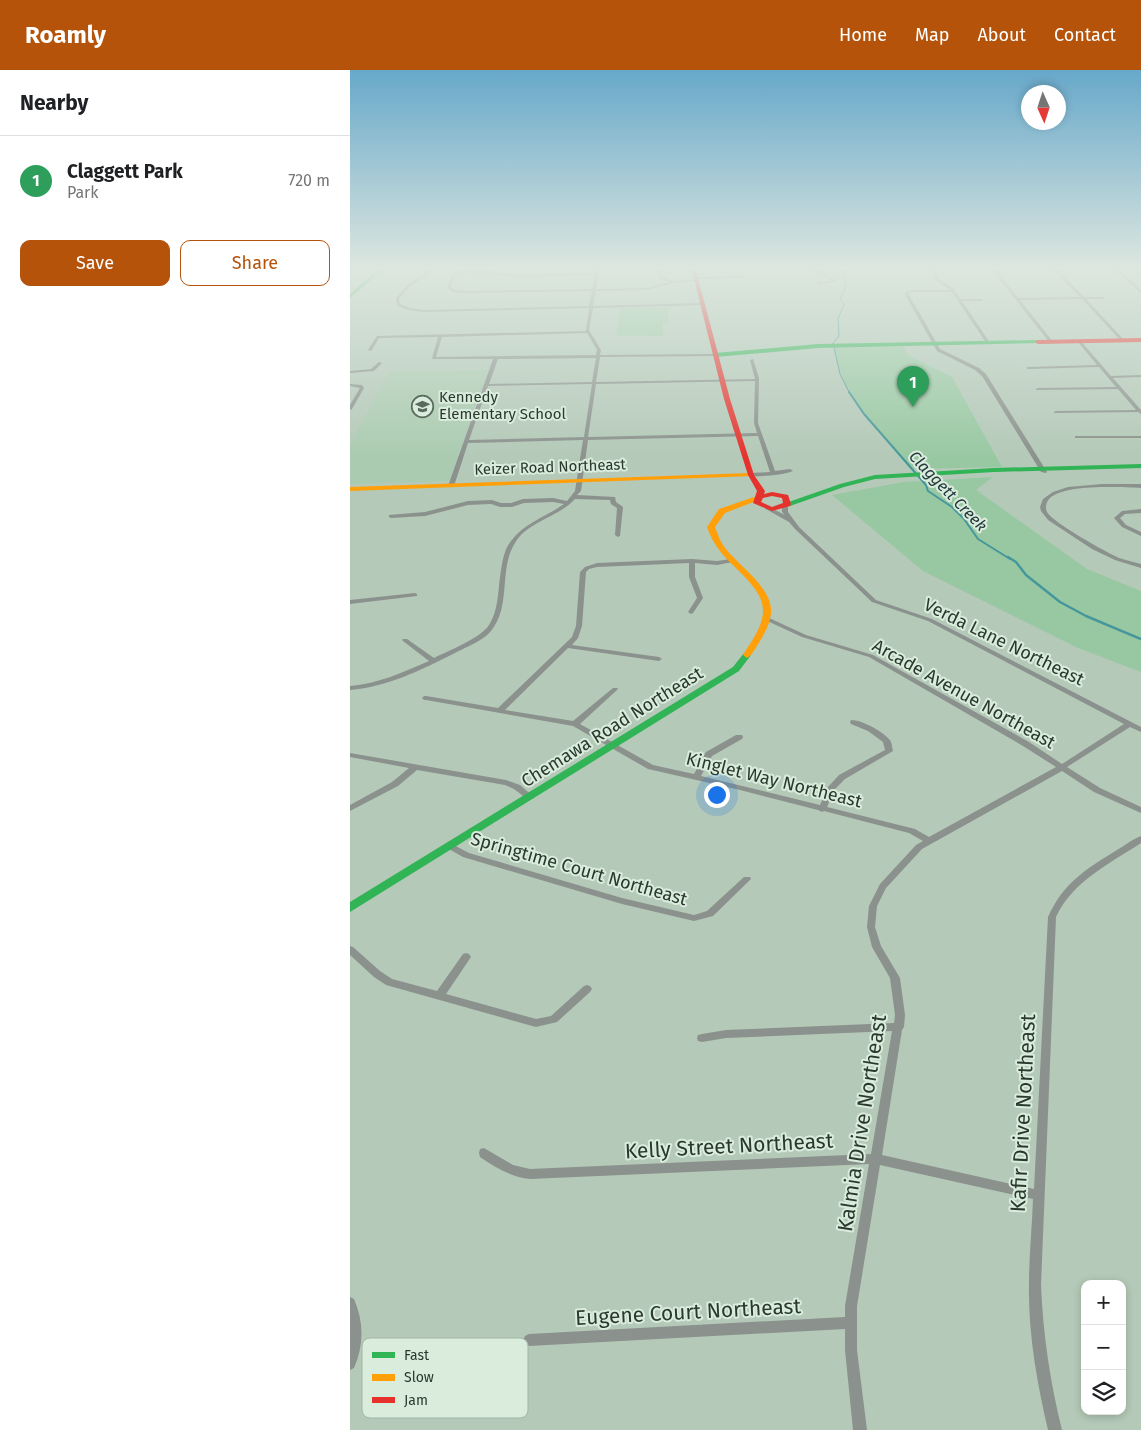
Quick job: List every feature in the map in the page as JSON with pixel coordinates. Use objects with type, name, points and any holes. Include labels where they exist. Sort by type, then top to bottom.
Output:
[{"type":"main road","points":[[709,330],[722,380],[754,482],[761,491],[762,503]]},
{"type":"main road","points":[[715,355],[818,346],[1141,340]]},
{"type":"main road","points":[[765,618],[767,607],[763,598],[713,539],[710,532],[712,523],[719,514],[729,508],[816,496],[821,492],[868,479],[1043,470],[1141,468]]},
{"type":"main road","points":[[753,477],[783,500]]},
{"type":"main road","name":"Keizer Road Northeast","points":[[350,489],[753,477]]},
{"type":"main road","points":[[762,503],[783,500]]},
{"type":"main road","name":"Chemawa Road Northeast","points":[[350,908],[736,669],[752,646],[765,618]]},
{"type":"street","points":[[926,330],[933,344],[941,353],[977,369],[984,376],[1043,470]]},
{"type":"street","points":[[980,330],[988,343]]},
{"type":"street","points":[[1042,330],[1051,342]]},
{"type":"street","points":[[1113,330],[1123,341]]},
{"type":"street","points":[[350,688],[377,685],[489,631],[495,620],[512,543],[530,526],[568,503],[574,497],[581,481],[598,356],[598,348],[587,332],[378,337],[370,350]]},
{"type":"street","points":[[441,336],[433,358],[715,355]]},
{"type":"street","points":[[1080,341],[1140,412]]},
{"type":"street","points":[[451,486],[496,357]]},
{"type":"street","points":[[752,360],[756,380],[756,423],[773,473]]},
{"type":"street","points":[[350,372],[372,370],[380,363]]},
{"type":"street","points":[[1028,368],[1101,366]]},
{"type":"street","points":[[1110,377],[1141,376]]},
{"type":"street","points":[[486,386],[756,380]]},
{"type":"street","points":[[350,385],[362,388],[350,408]]},
{"type":"street","points":[[1038,389],[1119,388]]},
{"type":"street","points":[[1056,412],[1140,412]]},
{"type":"street","points":[[467,442],[760,434]]},
{"type":"street","points":[[1077,437],[1141,437]]},
{"type":"street","points":[[753,477],[790,471]]},
{"type":"street","points":[[1141,486],[1066,489],[1048,496],[1043,504],[1048,518],[1088,544],[1112,558],[1141,566]]},
{"type":"street","points":[[574,497],[613,498],[613,503],[620,507],[618,535]]},
{"type":"street","points":[[391,516],[425,514],[468,503],[492,502],[500,505],[512,505],[523,501],[553,500],[568,503]]},
{"type":"street","points":[[783,500],[784,510],[789,520]]},
{"type":"street","name":"Verda Lane Northeast","points":[[762,503],[789,520],[874,601],[930,620],[1141,730]]},
{"type":"street","points":[[1141,511],[1124,512],[1117,518],[1124,526],[1141,534]]},
{"type":"street","points":[[691,612],[700,598],[692,577],[692,561]]},
{"type":"street","points":[[500,710],[575,638],[579,626],[583,572],[587,568],[596,565],[731,561]]},
{"type":"street","points":[[350,602],[415,595]]},
{"type":"street","name":"Arcade Avenue Northeast","points":[[765,618],[804,636],[871,656],[1026,744],[1097,790],[1141,810]]},
{"type":"street","points":[[405,640],[432,660]]},
{"type":"street","points":[[567,646],[659,659]]},
{"type":"street","points":[[575,724],[615,689]]},
{"type":"street","name":"Kinglet Way Northeast","points":[[426,698],[575,724],[651,767],[912,832],[929,841]]},
{"type":"street","points":[[822,809],[831,789],[842,777],[889,751],[887,741],[871,729],[854,722]]},
{"type":"street","name":"Kalmia Drive Northeast","points":[[860,1430],[849,1323],[899,1027],[898,987],[890,967],[876,947],[871,916],[876,896],[916,850],[929,841],[1062,767],[1130,724]]},
{"type":"street","points":[[696,777],[709,754],[739,737]]},
{"type":"street","points":[[350,755],[506,783],[517,787],[530,797]]},
{"type":"street","points":[[350,808],[395,784],[415,767]]},
{"type":"street","name":"Kafir Drive Northeast","points":[[1055,1430],[1043,1376],[1036,1315],[1038,1195],[1052,917],[1059,901],[1071,887],[1141,839]]},
{"type":"street","name":"Springtime Court Northeast","points":[[450,846],[466,855],[592,893],[694,918],[710,914],[747,879]]},
{"type":"street","points":[[350,950],[389,982],[525,1021],[545,1023],[554,1019],[586,989]]},
{"type":"street","points":[[439,996],[466,957]]},
{"type":"street","points":[[702,1038],[726,1034],[899,1027]]},
{"type":"street","name":"Kelly Street Northeast","points":[[484,1153],[511,1171],[530,1174],[877,1159],[1038,1195]]},
{"type":"street","points":[[350,1302],[355,1312],[356,1329],[350,1364]]},
{"type":"street","name":"Eugene Court Northeast","points":[[529,1340],[849,1323]]},
{"type":"shaded area","points":[[618,330],[663,330],[663,336],[589,335],[617,335]]},
{"type":"shaded area","points":[[904,347],[908,355],[952,377],[1002,467],[910,469],[875,427],[854,399],[845,383],[838,366],[834,348]]},
{"type":"shaded area","name":"Kennedy Elementary School","points":[[488,370],[449,481],[350,484],[350,445],[390,372]]},
{"type":"shaded area","points":[[993,477],[976,490],[1087,569],[1141,591],[1141,672],[1078,648],[923,571],[832,495],[904,482]]},
{"type":"waterway","name":"Claggett Creek","points":[[839,330],[839,336],[833,343],[840,374],[849,392]]},
{"type":"waterway","name":"Claggett Creek","points":[[849,392],[864,414],[926,485],[928,491],[952,507],[964,519],[978,539],[1010,559]]},
{"type":"waterway","name":"Claggett Creek","points":[[1008,557],[1016,562],[1026,575],[1060,602],[1086,616],[1141,639]]},
{"type":"traffic: fast","points":[[715,355],[818,346],[1038,342]]},
{"type":"traffic: fast","points":[[787,504],[842,485],[875,477],[994,470],[1141,466]]},
{"type":"traffic: fast","points":[[350,908],[736,669],[747,655]]},
{"type":"traffic: slow","points":[[350,489],[751,475]]},
{"type":"traffic: slow","points":[[747,655],[764,623],[767,613],[766,603],[761,592],[732,561],[715,539],[711,527],[722,511],[757,499]]},
{"type":"traffic: jam","points":[[709,330],[727,399],[751,475],[761,491],[760,497]]},
{"type":"traffic: jam","points":[[1038,342],[1141,340]]},
{"type":"traffic: jam","points":[[772,494],[785,497],[787,504],[772,509],[757,503],[760,497],[772,494]]},
{"type":"place","name":"Kennedy Elementary School","points":[[423,406]]},
{"type":"place","name":"Claggett Park","points":[[913,407]]}]
